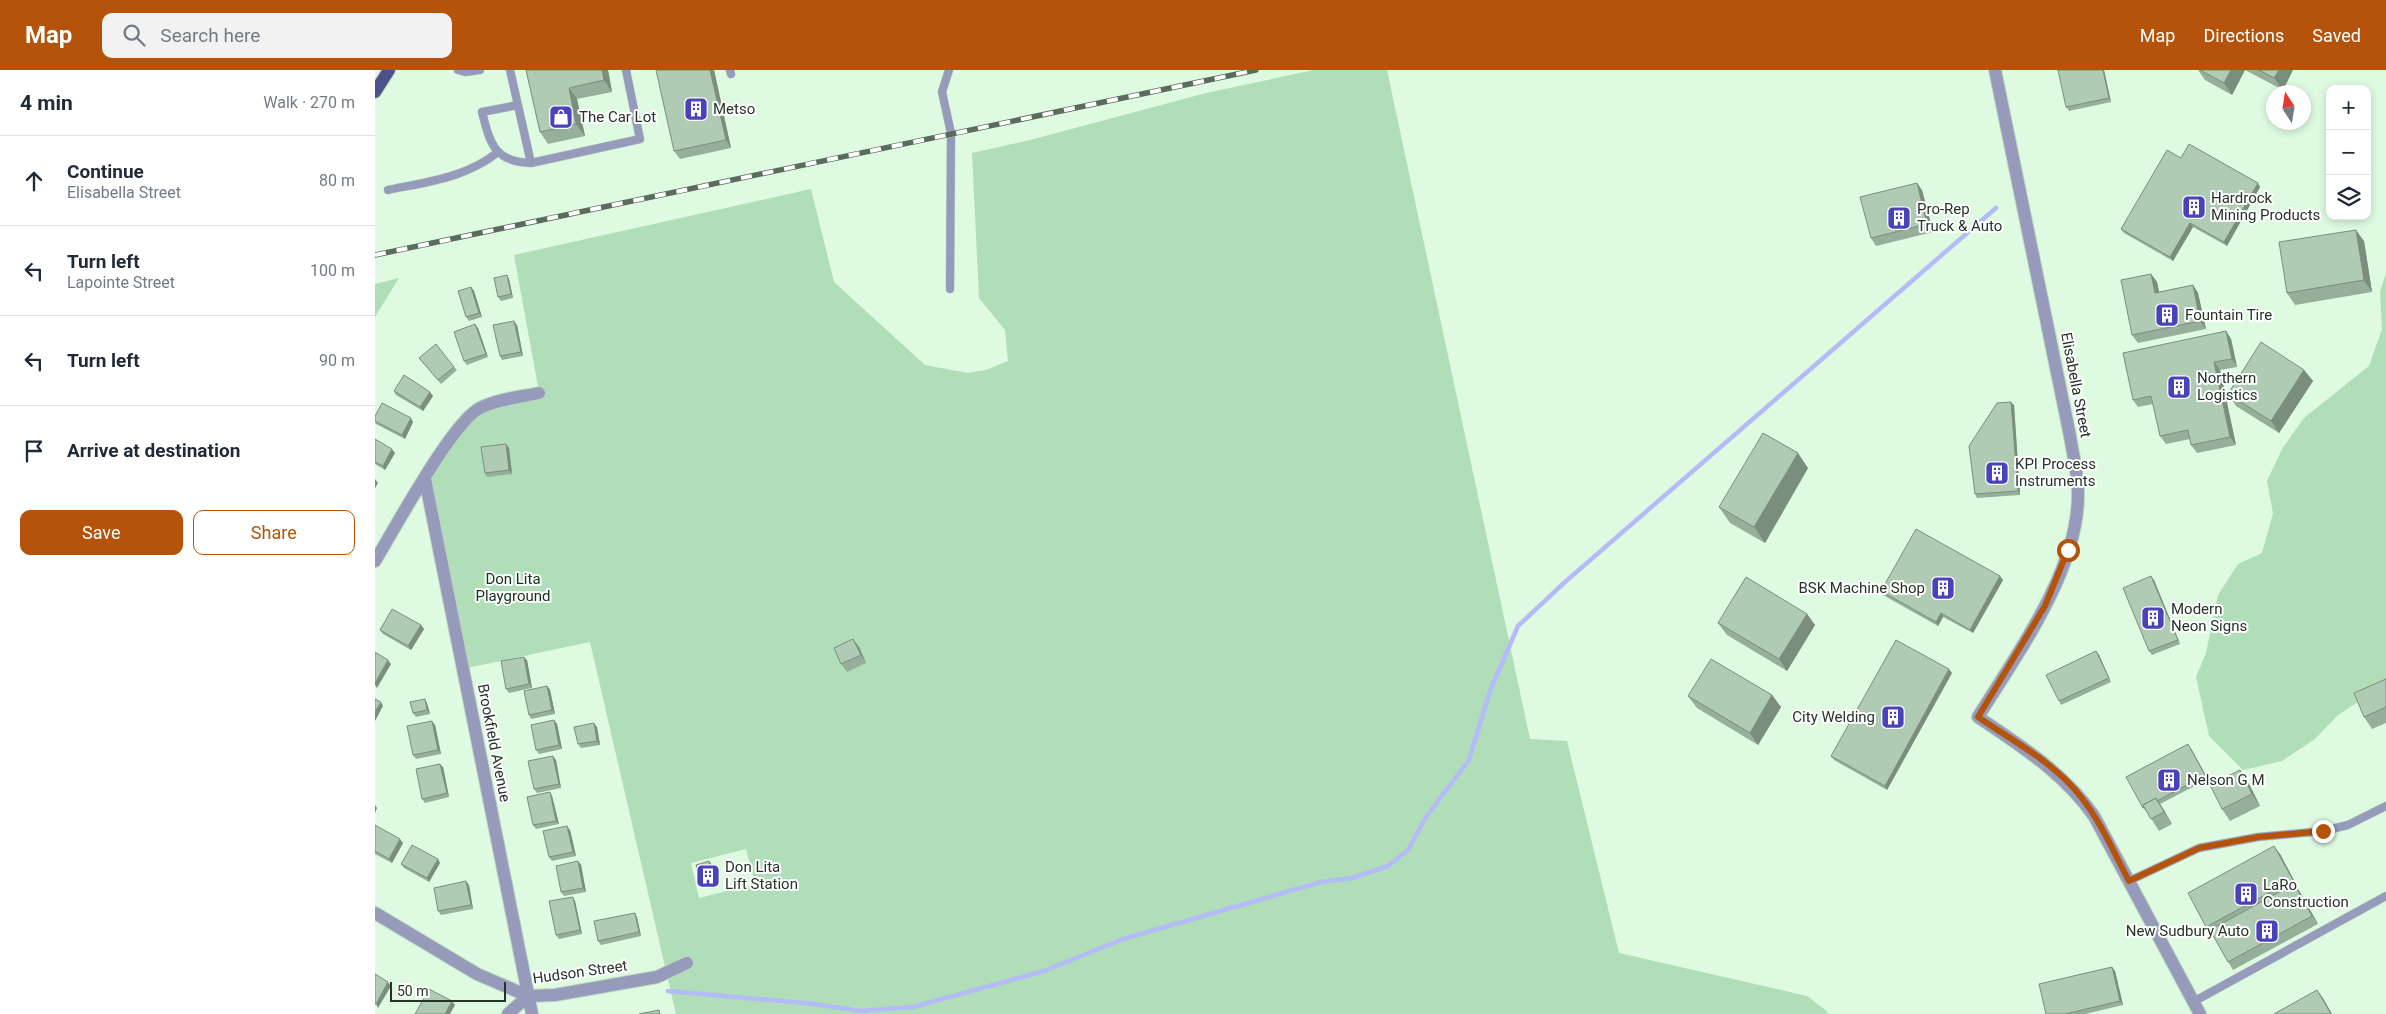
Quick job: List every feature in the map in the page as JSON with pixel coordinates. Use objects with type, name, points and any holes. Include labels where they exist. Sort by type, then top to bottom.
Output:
[{"type":"main road","points":[[375,92],[389,70]]},
{"type":"street","name":"Elisabella Street","points":[[1995,70],[2071,436],[2078,493],[2077,508],[2068,550],[2045,606],[1978,717],[2042,761],[2080,796],[2094,816],[2129,881]]},
{"type":"street","points":[[375,561],[425,479],[467,417],[479,408],[494,403],[539,393]]},
{"type":"street","name":"Brookfield Avenue","points":[[425,479],[532,1014]]},
{"type":"street","points":[[2129,881],[2200,1014]]},
{"type":"street","name":"Hudson Street","points":[[375,913],[477,974],[528,996],[555,995],[657,977],[687,963]]},
{"type":"street","points":[[508,1014],[528,996]]},
{"type":"lane","points":[[458,70],[465,72],[480,70]]},
{"type":"lane","points":[[510,70],[531,164]]},
{"type":"lane","points":[[518,105],[482,112],[494,149],[515,163],[531,164],[640,140],[626,70]]},
{"type":"lane","points":[[949,70],[942,92],[951,133],[950,289]]},
{"type":"lane","points":[[387,190],[466,173],[482,165],[498,152]]},
{"type":"lane","points":[[2129,881],[2199,848],[2258,837],[2323,831],[2349,825],[2386,806]]},
{"type":"lane","points":[[2193,1002],[2386,896]]},
{"type":"green space","name":"Don Lita Playground","points":[[1314,70],[1387,70],[1530,739],[1567,741],[1619,953],[1807,996],[1828,1012],[1827,1014],[676,1014],[590,642],[462,669],[424,478],[467,416],[539,392],[514,255],[811,189],[834,282],[925,365],[968,373],[986,370],[1008,361],[1005,330],[979,298],[972,153],[1030,140],[1206,93]],"holes":[[[746,849],[755,884],[699,898],[691,863]]]},
{"type":"green space","points":[[2386,273],[2386,689],[2369,695],[2338,715],[2315,739],[2282,761],[2243,770],[2209,736],[2196,677],[2206,653],[2218,595],[2238,564],[2262,553],[2273,513],[2267,481],[2282,449],[2304,418],[2369,366],[2382,329],[2380,292]]},
{"type":"green space","points":[[399,278],[375,317],[375,284]]},
{"type":"building","name":"The Car Lot","points":[[526,70],[602,70],[604,80],[569,88],[576,124],[540,132]]},
{"type":"building","name":"Metso","points":[[656,70],[710,70],[726,140],[674,151]]},
{"type":"building","points":[[2058,70],[2103,70],[2109,98],[2066,107]]},
{"type":"building","points":[[2200,70],[2231,70],[2224,83]]},
{"type":"building","points":[[2259,70],[2279,70],[2274,78]]},
{"type":"building","name":"Hardrock Mining Products","points":[[2189,144],[2258,183],[2224,242],[2190,223],[2170,257],[2121,229],[2167,150],[2181,158]]},
{"type":"building","name":"Pro-Rep Truck & Auto","points":[[1917,183],[1927,224],[1871,238],[1860,197]]},
{"type":"building","points":[[2356,230],[2364,280],[2287,293],[2279,242]]},
{"type":"building","name":"Fountain Tire","points":[[2151,274],[2155,293],[2193,285],[2200,321],[2132,335],[2121,280]]},
{"type":"building","points":[[507,275],[511,294],[498,297],[494,278]]},
{"type":"building","points":[[471,287],[479,313],[466,317],[458,291]]},
{"type":"building","points":[[514,321],[521,352],[500,356],[493,325]]},
{"type":"building","points":[[475,324],[486,354],[464,361],[454,332]]},
{"type":"building","name":"Northern Logistics","points":[[2226,331],[2232,359],[2214,362],[2230,437],[2191,445],[2188,430],[2160,436],[2151,396],[2133,400],[2123,353]]},
{"type":"building","points":[[2261,342],[2304,370],[2271,421],[2228,394]]},
{"type":"building","points":[[436,344],[454,367],[438,380],[419,358]]},
{"type":"building","points":[[404,375],[430,392],[420,407],[394,391]]},
{"type":"building","name":"KPI Process Instruments","points":[[2011,402],[2018,491],[1975,494],[1969,446],[1997,403]]},
{"type":"building","points":[[382,403],[411,418],[402,435],[375,421],[375,416]]},
{"type":"building","points":[[1763,433],[1798,453],[1754,527],[1719,507]]},
{"type":"building","points":[[375,439],[392,449],[383,466],[375,462]]},
{"type":"building","points":[[506,444],[509,470],[485,473],[481,447]]},
{"type":"building","name":"BSK Machine Shop","points":[[1916,529],[2000,576],[1970,630],[1941,613],[1936,622],[1881,591]]},
{"type":"building","name":"Modern Neon Signs","points":[[2151,576],[2178,640],[2149,651],[2123,588]]},
{"type":"building","points":[[1746,577],[1807,614],[1779,659],[1718,623]]},
{"type":"building","points":[[392,609],[421,625],[408,646],[380,630]]},
{"type":"building","points":[[853,639],[861,655],[841,664],[834,648]]},
{"type":"building","name":"City Welding","points":[[1896,640],[1949,669],[1885,786],[1831,756]]},
{"type":"building","points":[[2096,651],[2109,678],[2059,701],[2046,675]]},
{"type":"building","points":[[375,652],[388,660],[375,683]]},
{"type":"building","points":[[524,657],[529,684],[506,689],[501,661]]},
{"type":"building","points":[[1711,659],[1772,695],[1750,733],[1688,696]]},
{"type":"building","points":[[2386,679],[2386,707],[2364,717],[2354,693]]},
{"type":"building","points":[[547,686],[552,710],[529,715],[524,691]]},
{"type":"building","points":[[375,699],[381,702],[375,712]]},
{"type":"building","points":[[425,699],[427,710],[413,713],[410,702]]},
{"type":"building","points":[[554,720],[559,745],[536,750],[531,725]]},
{"type":"building","points":[[432,721],[438,750],[413,755],[407,726]]},
{"type":"building","points":[[594,723],[597,741],[578,744],[574,727]]},
{"type":"building","name":"Nelson G M","points":[[2188,744],[2205,775],[2157,801],[2156,798],[2143,805],[2143,808],[2126,777]]},
{"type":"building","points":[[553,756],[559,784],[534,789],[528,761]]},
{"type":"building","points":[[440,764],[447,793],[422,799],[416,769]]},
{"type":"building","points":[[2240,770],[2252,794],[2222,809],[2210,785]]},
{"type":"building","points":[[550,792],[556,821],[533,825],[527,797]]},
{"type":"building","points":[[2156,798],[2164,812],[2151,819],[2143,805]]},
{"type":"building","points":[[375,825],[400,839],[389,859],[375,851]]},
{"type":"building","points":[[567,826],[573,852],[549,857],[543,831]]},
{"type":"building","points":[[412,845],[438,859],[427,878],[401,864]]},
{"type":"building","name":"LaRo Construction","points":[[2274,846],[2293,880],[2206,927],[2188,893]]},
{"type":"building","points":[[578,861],[583,888],[561,892],[556,866]]},
{"type":"building","name":"Don Lita Lift Station","points":[[709,861],[713,879],[701,883],[696,865]]},
{"type":"building","points":[[466,881],[471,905],[438,911],[434,888]]},
{"type":"building","name":"New Sudbury Auto","points":[[2294,884],[2312,916],[2228,962],[2210,930]]},
{"type":"building","points":[[573,897],[580,930],[556,935],[549,901]]},
{"type":"building","points":[[635,913],[639,932],[598,941],[594,921]]},
{"type":"building","points":[[2112,967],[2120,1001],[2065,1014],[2046,1014],[2039,984]]},
{"type":"building","points":[[375,974],[388,982],[376,1004],[375,1004]]},
{"type":"building","points":[[429,989],[452,1001],[445,1014],[415,1014]]},
{"type":"building","points":[[2317,990],[2331,1014],[2274,1014]]},
{"type":"building","points":[[659,1010],[660,1014],[639,1014]]},
{"type":"waterway","points":[[668,991],[815,1004],[861,1011],[913,1007],[1044,971],[1123,939],[1321,882],[1353,878],[1388,866],[1408,850],[1426,817],[1469,760],[1490,691],[1518,626],[1565,582],[1996,208]]},
{"type":"railway","points":[[375,255],[1256,70]]},
{"type":"place","name":"Metso","points":[[696,109]]},
{"type":"place","name":"The Car Lot","points":[[561,117]]},
{"type":"place","name":"Hardrock Mining Products","points":[[2194,207]]},
{"type":"place","name":"Pro-Rep Truck & Auto","points":[[1899,218]]},
{"type":"place","name":"Fountain Tire","points":[[2167,315]]},
{"type":"place","name":"Northern Logistics","points":[[2179,387]]},
{"type":"place","name":"KPI Process Instruments","points":[[1997,473]]},
{"type":"place","name":"BSK Machine Shop","points":[[1943,588]]},
{"type":"place","name":"Modern Neon Signs","points":[[2153,618]]},
{"type":"place","name":"City Welding","points":[[1893,717]]},
{"type":"place","name":"Nelson G M","points":[[2169,780]]},
{"type":"place","name":"Don Lita Lift Station","points":[[708,876]]},
{"type":"place","name":"LaRo Construction","points":[[2246,894]]},
{"type":"place","name":"New Sudbury Auto","points":[[2267,931]]},
{"type":"route","points":[[2068,550],[2045,606],[1978,717],[2042,761],[2065,780],[2080,796],[2094,816],[2129,881],[2199,848],[2258,837],[2323,831]]}]
